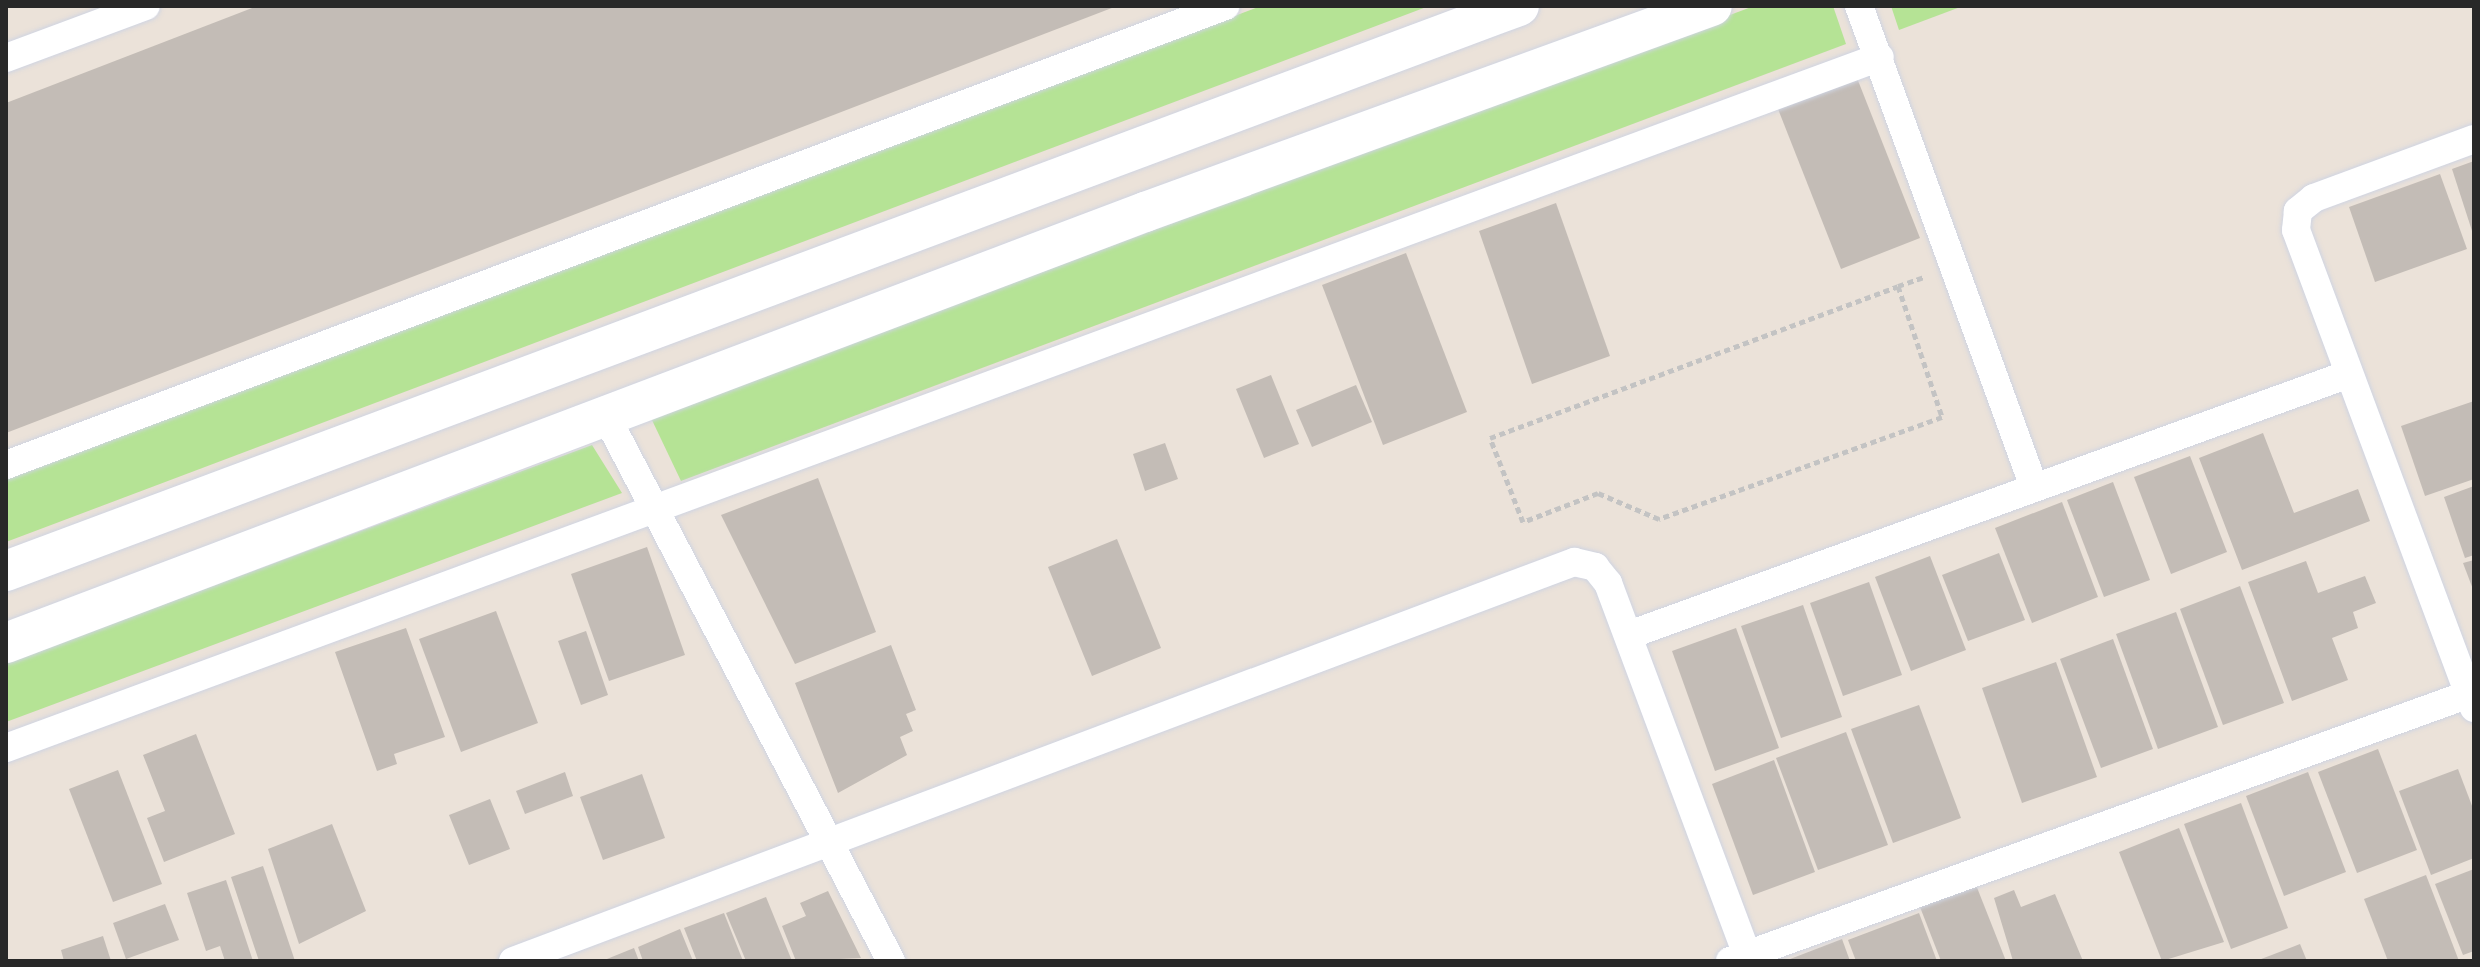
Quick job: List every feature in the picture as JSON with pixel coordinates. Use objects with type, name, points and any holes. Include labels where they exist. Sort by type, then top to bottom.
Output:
[{"type":"street","points":[[6,58],[146,6]]},
{"type":"street","points":[[6,465],[1225,6]]},
{"type":"street","points":[[6,571],[1519,6]]},
{"type":"street","points":[[6,643],[606,416],[1712,6]]},
{"type":"street","points":[[1859,6],[2034,487]]},
{"type":"street","points":[[6,748],[653,506],[1880,57]]},
{"type":"street","points":[[513,961],[831,846],[1574,562],[1595,567],[1608,583],[1742,959],[2471,701],[2296,230],[2298,211],[2314,198],[2474,139]]},
{"type":"street","points":[[1629,635],[2349,374]]},
{"type":"street","points":[[606,416],[891,961]]},
{"type":"path","points":[[1898,286],[1942,417],[1659,519],[1598,493],[1523,522],[1490,438],[1898,286],[1955,266]]},
{"type":"green space","points":[[1261,6],[1429,6],[6,542],[6,480]]},
{"type":"green space","points":[[1754,6],[1833,6],[1846,44],[681,481],[651,418]]},
{"type":"green space","points":[[1891,6],[1963,6],[1899,30]]},
{"type":"green space","points":[[592,445],[622,493],[6,722],[6,663]]},
{"type":"building","points":[[257,6],[1117,6],[6,433],[6,103]]},
{"type":"building","points":[[1857,78],[1920,238],[1841,269],[1778,109]]},
{"type":"building","points":[[2474,161],[2474,234],[2473,234],[2452,169]]},
{"type":"building","points":[[2440,174],[2467,249],[2375,282],[2349,207]]},
{"type":"building","points":[[1556,203],[1610,356],[1532,384],[1479,231]]},
{"type":"building","points":[[1406,253],[1467,412],[1383,445],[1322,285]]},
{"type":"building","points":[[1271,375],[1299,444],[1264,458],[1236,389]]},
{"type":"building","points":[[1356,385],[1372,422],[1312,447],[1296,410]]},
{"type":"building","points":[[2474,401],[2474,479],[2425,496],[2401,426]]},
{"type":"building","points":[[2263,433],[2294,513],[2358,489],[2370,521],[2242,570],[2199,458]]},
{"type":"building","points":[[1165,443],[1178,479],[1145,491],[1133,454]]},
{"type":"building","points":[[2190,456],[2227,552],[2171,574],[2134,477]]},
{"type":"building","points":[[818,478],[876,632],[795,664],[721,515]]},
{"type":"building","points":[[2113,482],[2150,580],[2104,597],[2067,500]]},
{"type":"building","points":[[2474,486],[2474,555],[2465,558],[2444,497]]},
{"type":"building","points":[[2062,502],[2098,597],[2032,623],[1995,528]]},
{"type":"building","points":[[1117,539],[1161,648],[1092,676],[1048,567]]},
{"type":"building","points":[[647,547],[685,655],[609,681],[571,574]]},
{"type":"building","points":[[1999,553],[2025,620],[1968,641],[1942,575]]},
{"type":"building","points":[[1930,556],[1966,650],[1911,671],[1875,577]]},
{"type":"building","points":[[2474,560],[2474,592],[2463,563]]},
{"type":"building","points":[[2306,561],[2318,593],[2365,576],[2376,603],[2353,612],[2358,628],[2332,638],[2348,680],[2292,701],[2248,582]]},
{"type":"building","points":[[1869,582],[1902,675],[1843,696],[1810,603]]},
{"type":"building","points":[[2240,586],[2284,703],[2223,725],[2180,609]]},
{"type":"building","points":[[1803,605],[1842,717],[1781,738],[1741,626]]},
{"type":"building","points":[[496,611],[538,723],[461,752],[419,639]]},
{"type":"building","points":[[2176,612],[2218,727],[2158,749],[2116,634]]},
{"type":"building","points":[[406,628],[445,737],[394,754],[397,764],[377,771],[335,652]]},
{"type":"building","points":[[1736,628],[1779,748],[1715,771],[1672,651]]},
{"type":"building","points":[[586,631],[608,695],[581,705],[558,641]]},
{"type":"building","points":[[2113,639],[2153,749],[2101,768],[2060,659]]},
{"type":"building","points":[[891,645],[916,710],[906,714],[913,731],[900,737],[907,755],[838,793],[795,683]]},
{"type":"building","points":[[2056,662],[2097,777],[2022,803],[1982,688]]},
{"type":"building","points":[[1919,705],[1961,818],[1893,843],[1851,729]]},
{"type":"building","points":[[1846,732],[1888,845],[1818,870],[1776,758]]},
{"type":"building","points":[[196,734],[235,834],[164,862],[147,818],[165,811],[143,755]]},
{"type":"building","points":[[2378,749],[2417,850],[2357,873],[2318,772]]},
{"type":"building","points":[[1774,760],[1815,872],[1753,895],[1712,784]]},
{"type":"building","points":[[2458,769],[2474,811],[2474,858],[2431,875],[2399,791]]},
{"type":"building","points":[[118,770],[162,884],[113,902],[69,789]]},
{"type":"building","points":[[565,772],[573,796],[525,814],[516,791]]},
{"type":"building","points":[[2308,772],[2346,872],[2284,896],[2246,796]]},
{"type":"building","points":[[642,774],[665,838],[603,860],[580,797]]},
{"type":"building","points":[[490,799],[510,849],[469,865],[449,815]]},
{"type":"building","points":[[2241,803],[2288,928],[2231,949],[2184,824]]},
{"type":"building","points":[[332,824],[366,911],[299,944],[268,849]]},
{"type":"building","points":[[2179,828],[2224,942],[2162,961],[2119,852]]},
{"type":"building","points":[[263,866],[295,961],[259,961],[231,877]]},
{"type":"building","points":[[2474,869],[2474,951],[2463,955],[2435,884]]},
{"type":"building","points":[[2426,875],[2459,961],[2388,961],[2364,899]]},
{"type":"building","points":[[226,880],[253,961],[225,961],[220,946],[206,951],[187,893]]},
{"type":"building","points":[[1976,885],[2006,961],[1941,961],[1920,907]]},
{"type":"building","points":[[2014,890],[2021,907],[2055,894],[2083,961],[2013,961],[1994,898]]},
{"type":"building","points":[[828,891],[861,958],[796,961],[782,926],[806,916],[800,903]]},
{"type":"building","points":[[766,897],[792,961],[746,961],[726,913]]},
{"type":"building","points":[[165,904],[179,940],[126,959],[113,923]]},
{"type":"building","points":[[724,913],[743,961],[697,961],[684,928]]},
{"type":"building","points":[[1919,913],[1937,961],[1856,961],[1848,940]]},
{"type":"building","points":[[680,929],[693,961],[643,961],[638,947]]},
{"type":"building","points":[[103,936],[111,961],[64,961],[61,950]]},
{"type":"building","points":[[1842,939],[1850,961],[1785,961]]},
{"type":"building","points":[[2300,944],[2307,961],[2256,961]]},
{"type":"building","points":[[634,948],[639,961],[602,961]]}]
